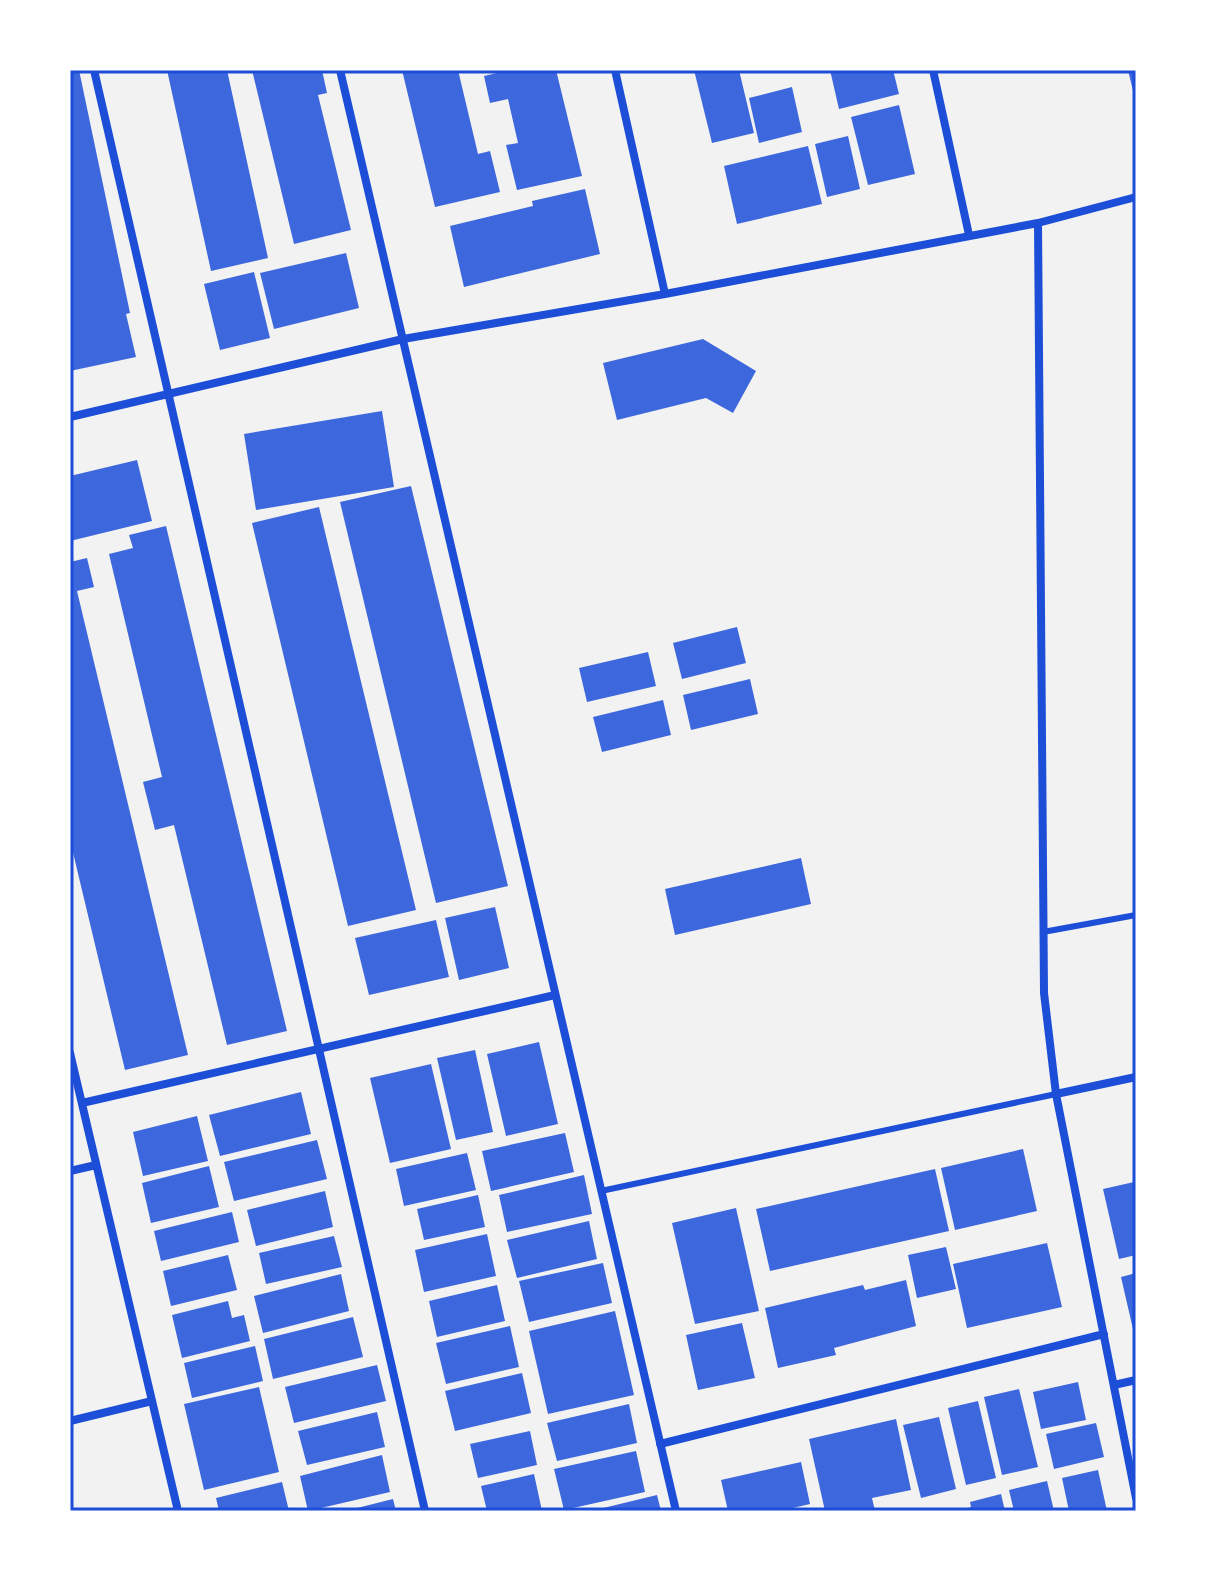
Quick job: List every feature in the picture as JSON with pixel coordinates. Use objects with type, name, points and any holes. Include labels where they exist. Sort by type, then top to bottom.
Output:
[{"type":"street","points":[[94,70],[425,1511]]},
{"type":"street","points":[[340,70],[676,1511]]},
{"type":"street","points":[[615,70],[665,294]]},
{"type":"street","points":[[933,70],[969,235]]},
{"type":"street","points":[[70,417],[403,339],[665,294],[1038,223],[1136,197]]},
{"type":"street","points":[[1038,223],[1044,993],[1056,1094],[1136,1498]]},
{"type":"street","points":[[82,1103],[555,995]]},
{"type":"street","points":[[70,1053],[178,1511]]},
{"type":"street","points":[[1056,1094],[1136,1077]]},
{"type":"street","points":[[70,1171],[96,1165]]},
{"type":"street","points":[[660,1444],[1104,1334]]},
{"type":"street","points":[[1114,1385],[1136,1380]]},
{"type":"street","points":[[70,1421],[152,1401]]},
{"type":"lane","points":[[1043,932],[1136,915]]},
{"type":"lane","points":[[601,1191],[1056,1094]]},
{"type":"building","points":[[70,70],[79,70],[130,313],[126,314],[136,357],[70,371]]},
{"type":"building","points":[[167,70],[227,70],[268,258],[211,271]]},
{"type":"building","points":[[252,70],[322,70],[327,93],[318,95],[351,230],[294,244]]},
{"type":"building","points":[[402,70],[458,70],[478,154],[490,151],[500,192],[435,207]]},
{"type":"building","points":[[501,70],[556,70],[582,176],[517,190],[506,145],[518,143],[508,99],[490,103],[484,76]]},
{"type":"building","points":[[694,70],[739,70],[754,133],[712,143]]},
{"type":"building","points":[[830,70],[893,70],[899,94],[839,109]]},
{"type":"building","points":[[1128,70],[1136,70],[1136,99],[1135,99]]},
{"type":"building","points":[[792,87],[802,132],[759,143],[749,98]]},
{"type":"building","points":[[899,105],[915,174],[868,185],[851,117]]},
{"type":"building","points":[[848,136],[860,189],[827,197],[815,144]]},
{"type":"building","points":[[808,146],[822,204],[737,224],[724,166]]},
{"type":"building","points":[[585,189],[600,254],[464,287],[450,226],[533,206],[532,201]]},
{"type":"building","points":[[346,253],[359,308],[274,329],[260,273]]},
{"type":"building","points":[[254,272],[270,338],[220,350],[204,284]]},
{"type":"building","points":[[703,339],[756,371],[733,413],[706,398],[617,420],[603,363]]},
{"type":"building","points":[[382,411],[394,487],[256,510],[244,434]]},
{"type":"building","points":[[137,460],[152,521],[70,541],[70,476]]},
{"type":"building","points":[[411,486],[508,886],[436,903],[340,502]]},
{"type":"building","points":[[319,507],[416,910],[348,926],[252,523]]},
{"type":"building","points":[[166,526],[287,1031],[227,1045],[174,825],[155,830],[143,782],[162,777],[109,554],[133,548],[129,535]]},
{"type":"building","points":[[87,558],[94,587],[77,591],[188,1055],[125,1070],[70,840],[70,562]]},
{"type":"building","points":[[737,627],[746,663],[682,679],[673,643]]},
{"type":"building","points":[[648,652],[656,686],[587,702],[579,668]]},
{"type":"building","points":[[750,679],[758,714],[691,730],[683,695]]},
{"type":"building","points":[[663,700],[671,735],[602,752],[593,717]]},
{"type":"building","points":[[801,858],[811,904],[675,935],[665,889]]},
{"type":"building","points":[[495,907],[509,968],[459,980],[445,918]]},
{"type":"building","points":[[436,920],[449,977],[369,995],[355,938]]},
{"type":"building","points":[[539,1042],[558,1124],[506,1136],[487,1054]]},
{"type":"building","points":[[475,1050],[493,1132],[456,1140],[437,1058]]},
{"type":"building","points":[[431,1064],[451,1149],[390,1163],[370,1078]]},
{"type":"building","points":[[301,1092],[311,1134],[220,1156],[209,1115]]},
{"type":"building","points":[[197,1116],[208,1161],[143,1176],[133,1132]]},
{"type":"building","points":[[565,1133],[574,1172],[491,1191],[482,1151]]},
{"type":"building","points":[[317,1140],[327,1179],[234,1201],[224,1162]]},
{"type":"building","points":[[1023,1149],[1037,1211],[955,1230],[941,1168]]},
{"type":"building","points":[[467,1153],[476,1190],[404,1206],[396,1169]]},
{"type":"building","points":[[209,1166],[219,1207],[151,1223],[142,1183]]},
{"type":"building","points":[[935,1169],[949,1231],[770,1271],[756,1209]]},
{"type":"building","points":[[584,1175],[592,1214],[507,1232],[499,1195]]},
{"type":"building","points":[[1134,1182],[1136,1255],[1119,1259],[1103,1189]]},
{"type":"building","points":[[325,1191],[333,1227],[256,1246],[247,1210]]},
{"type":"building","points":[[478,1195],[485,1227],[424,1240],[417,1209]]},
{"type":"building","points":[[736,1208],[759,1311],[695,1324],[672,1223]]},
{"type":"building","points":[[232,1212],[239,1242],[161,1261],[154,1231]]},
{"type":"building","points":[[589,1221],[597,1259],[517,1278],[507,1240]]},
{"type":"building","points":[[487,1234],[496,1276],[424,1292],[415,1250]]},
{"type":"building","points":[[334,1236],[342,1267],[266,1284],[259,1253]]},
{"type":"building","points":[[1047,1243],[1062,1307],[967,1328],[953,1264]]},
{"type":"building","points":[[946,1247],[956,1289],[917,1298],[908,1255]]},
{"type":"building","points":[[228,1255],[237,1290],[171,1306],[163,1271]]},
{"type":"building","points":[[603,1263],[612,1303],[529,1322],[519,1281]]},
{"type":"building","points":[[1136,1273],[1136,1337],[1135,1338],[1121,1277]]},
{"type":"building","points":[[341,1274],[349,1311],[263,1333],[254,1296]]},
{"type":"building","points":[[906,1280],[916,1326],[834,1348],[836,1355],[778,1368],[765,1308],[863,1285],[865,1290]]},
{"type":"building","points":[[497,1285],[505,1321],[437,1337],[429,1301]]},
{"type":"building","points":[[228,1301],[232,1318],[244,1315],[250,1341],[182,1358],[172,1315]]},
{"type":"building","points":[[615,1311],[634,1395],[548,1414],[529,1331]]},
{"type":"building","points":[[353,1317],[363,1357],[273,1379],[264,1339]]},
{"type":"building","points":[[742,1323],[755,1378],[698,1390],[686,1335]]},
{"type":"building","points":[[510,1326],[519,1367],[446,1384],[436,1343]]},
{"type":"building","points":[[255,1346],[263,1381],[192,1398],[184,1363]]},
{"type":"building","points":[[377,1365],[386,1401],[294,1423],[285,1387]]},
{"type":"building","points":[[522,1373],[531,1413],[455,1431],[445,1391]]},
{"type":"building","points":[[1078,1382],[1086,1420],[1041,1429],[1033,1392]]},
{"type":"building","points":[[259,1387],[279,1472],[204,1490],[184,1404]]},
{"type":"building","points":[[1019,1389],[1038,1467],[1002,1475],[984,1397]]},
{"type":"building","points":[[978,1401],[996,1478],[966,1485],[948,1408]]},
{"type":"building","points":[[629,1404],[637,1443],[557,1461],[547,1423]]},
{"type":"building","points":[[377,1412],[385,1447],[307,1465],[298,1431]]},
{"type":"building","points":[[939,1417],[956,1489],[921,1498],[903,1425]]},
{"type":"building","points":[[896,1419],[911,1490],[872,1498],[875,1511],[825,1511],[809,1439]]},
{"type":"building","points":[[1096,1423],[1104,1457],[1054,1469],[1046,1434]]},
{"type":"building","points":[[530,1431],[537,1465],[478,1478],[470,1444]]},
{"type":"building","points":[[636,1451],[645,1492],[564,1510],[554,1469]]},
{"type":"building","points":[[382,1455],[390,1492],[308,1511],[300,1476]]},
{"type":"building","points":[[801,1462],[810,1504],[780,1511],[728,1511],[721,1480]]},
{"type":"building","points":[[1098,1470],[1107,1511],[1069,1511],[1062,1478]]},
{"type":"building","points":[[534,1474],[542,1511],[487,1511],[481,1486]]},
{"type":"building","points":[[1047,1481],[1054,1511],[1014,1511],[1009,1490]]},
{"type":"building","points":[[282,1482],[289,1511],[219,1511],[216,1498]]},
{"type":"building","points":[[1001,1494],[1005,1511],[960,1511],[971,1507],[970,1502]]},
{"type":"building","points":[[657,1495],[661,1511],[595,1511],[595,1510]]},
{"type":"building","points":[[393,1499],[396,1511],[349,1510]]}]
